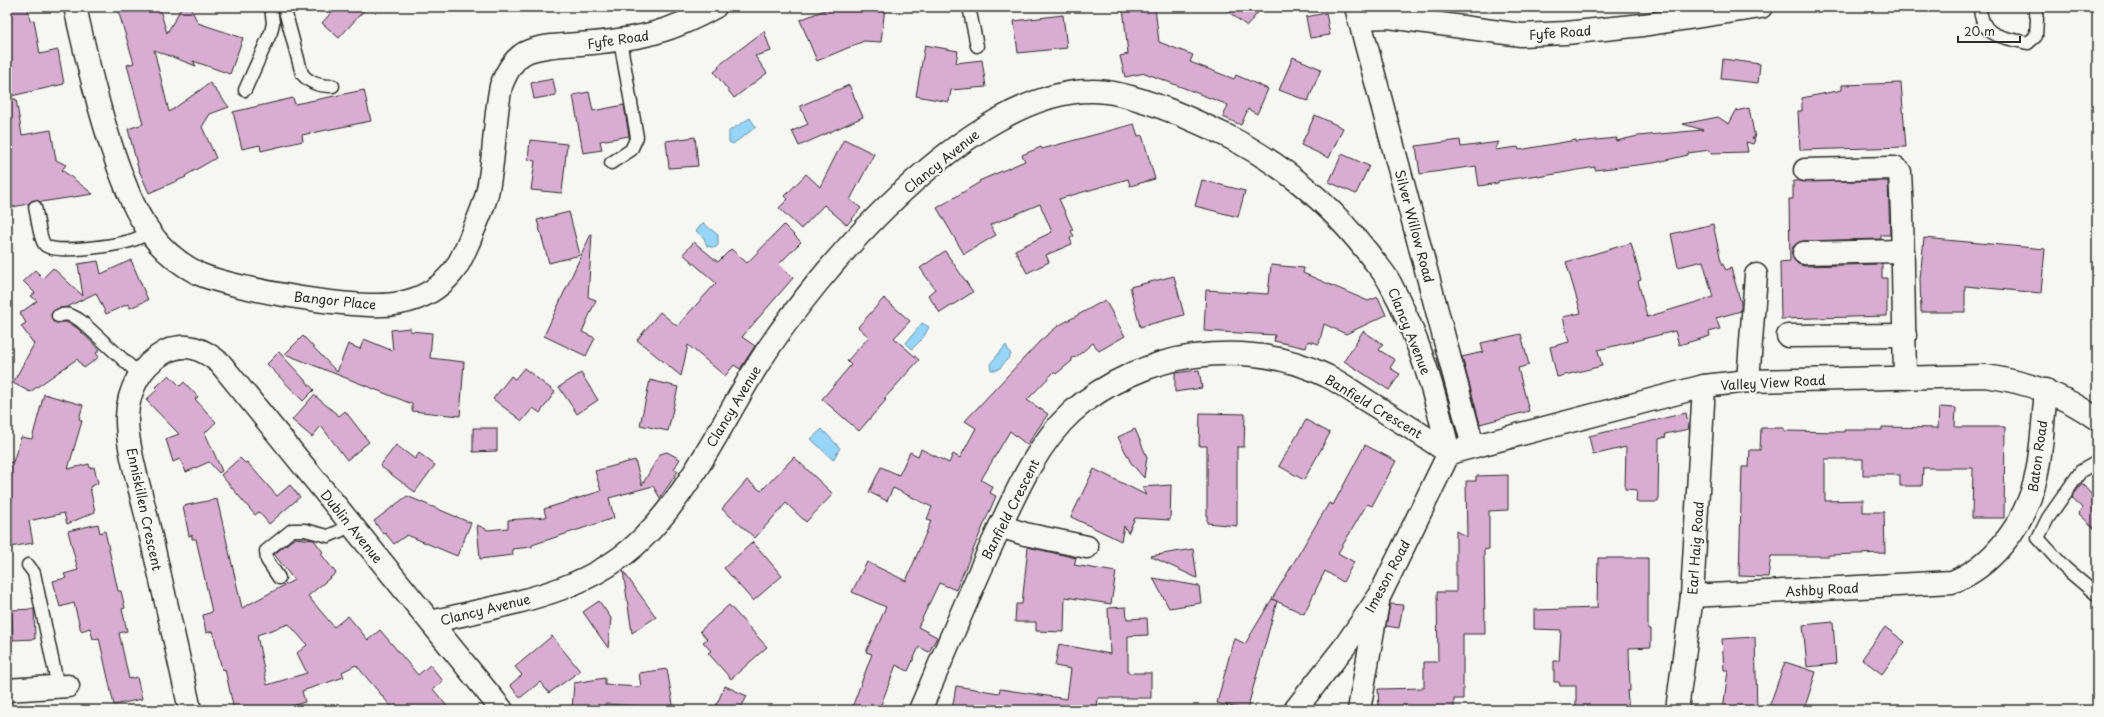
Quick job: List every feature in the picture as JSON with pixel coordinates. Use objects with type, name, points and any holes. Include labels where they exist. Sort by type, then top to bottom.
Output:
[{"type":"street","name":"Bangor Place","points":[[75,7],[96,97],[108,137],[130,197],[149,232],[161,247],[179,262],[199,273],[221,282],[302,297],[354,304],[400,304],[426,295],[439,286],[453,272],[465,250],[488,191],[501,86],[505,74],[518,58]]},
{"type":"street","name":"Fyfe Road","points":[[518,58],[528,51],[543,48],[620,40],[664,32],[715,7]]},
{"type":"street","name":"Fyfe Road","points":[[1358,13],[1520,35],[1566,33],[1643,25],[1761,7]]},
{"type":"street","name":"Silver Willow Road","points":[[1358,13],[1473,446]]},
{"type":"street","name":"Clancy Avenue","points":[[431,622],[557,592],[583,580],[610,564],[640,541],[663,515],[684,485],[790,316],[826,270],[866,228],[904,190],[945,155],[980,129],[1021,108],[1054,95],[1072,91],[1096,90],[1119,94],[1203,125],[1256,151],[1308,188],[1350,230],[1389,280],[1414,333],[1433,387],[1449,453]]},
{"type":"street","points":[[1805,170],[1891,168],[1898,170],[1901,176],[1905,378]]},
{"type":"street","points":[[1804,253],[1903,251]]},
{"type":"street","points":[[1748,380],[1756,274]]},
{"type":"street","points":[[1788,336],[1905,335]]},
{"type":"street","name":"Enniskillen Crescent","points":[[190,710],[129,437],[127,418],[131,394],[146,366],[157,356],[173,348],[198,348]]},
{"type":"street","name":"Dublin Avenue","points":[[198,348],[220,363],[502,710]]},
{"type":"street","name":"Banfield Crescent","points":[[920,710],[1000,526],[1022,479],[1037,456],[1051,436],[1072,412],[1115,383],[1145,368],[1182,357],[1243,352],[1280,359],[1327,376],[1449,453]]},
{"type":"street","name":"Valley View Road","points":[[1449,453],[1704,386],[1748,380],[1985,376],[2015,380],[2046,390],[2082,408],[2097,419]]},
{"type":"street","name":"Earl Haig Road","points":[[1677,710],[1692,596],[1704,386]]},
{"type":"street","name":"Baton Road","points":[[1952,582],[1967,576],[1992,558],[2016,529],[2031,500],[2037,476],[2046,390]]},
{"type":"street","name":"Imeson Road","points":[[1295,710],[1345,646],[1380,595],[1449,453]]},
{"type":"street","points":[[1000,526],[1025,534],[1087,547]]},
{"type":"street","name":"Ashby Road","points":[[1692,596],[1952,582]]},
{"type":"street","points":[[1360,710],[1380,595]]},
{"type":"street","points":[[7,690],[63,686]]},
{"type":"lane","points":[[245,90],[271,32],[273,23],[271,7]]},
{"type":"lane","points":[[284,7],[302,74],[309,81],[316,84],[333,86]]},
{"type":"lane","points":[[969,7],[977,46]]},
{"type":"lane","points":[[1980,7],[1983,23],[1994,35],[2028,43],[2036,36],[2037,19],[2035,7]]},
{"type":"lane","points":[[611,163],[631,150],[637,138],[620,40]]},
{"type":"lane","points":[[35,207],[43,241],[45,245],[51,248],[79,248],[122,244],[140,238],[149,232]]},
{"type":"lane","points":[[58,316],[64,314],[72,315],[81,321],[140,375]]},
{"type":"lane","points":[[2097,462],[2081,471],[2048,518],[2038,538],[2066,568],[2097,595]]},
{"type":"lane","points":[[279,578],[267,560],[266,551],[289,531],[297,529],[328,536],[340,531],[350,524]]},
{"type":"lane","points":[[28,565],[34,573],[63,686]]},
{"type":"water","points":[[750,118],[756,127],[733,144],[729,142],[729,131]]},
{"type":"water","points":[[703,223],[718,235],[718,245],[715,248],[707,246],[704,238],[696,231]]},
{"type":"water","points":[[922,323],[929,327],[923,338],[912,349],[906,343]]},
{"type":"water","points":[[1006,345],[1011,355],[998,370],[991,370],[990,364]]},
{"type":"water","points":[[822,429],[840,448],[833,460],[811,439]]},
{"type":"building","points":[[7,7],[28,7],[30,21],[34,20],[40,54],[58,50],[64,84],[7,97]]},
{"type":"building","points":[[117,7],[159,7],[167,33],[182,7],[190,7],[198,23],[243,38],[230,74],[193,61],[196,66],[154,50],[169,112],[210,83],[229,107],[210,114],[202,127],[216,158],[185,176],[186,177],[149,193],[138,168],[128,129],[143,124],[127,65],[134,63]]},
{"type":"building","points":[[336,7],[367,7],[339,38],[322,23]]},
{"type":"building","points":[[832,7],[885,7],[881,42],[864,41],[817,61],[800,20]]},
{"type":"building","points":[[1123,7],[1155,7],[1159,42],[1193,55],[1190,62],[1234,79],[1236,75],[1268,89],[1257,114],[1248,109],[1241,125],[1223,117],[1228,105],[1145,73],[1125,77],[1120,56],[1128,54]]},
{"type":"building","points":[[1222,7],[1262,7],[1247,26]]},
{"type":"building","points":[[1326,13],[1330,35],[1310,38],[1306,17]]},
{"type":"building","points":[[1063,15],[1067,48],[1018,53],[1014,21]]},
{"type":"building","points":[[764,31],[771,51],[755,56],[767,73],[734,98],[714,72],[719,68],[718,66]]},
{"type":"building","points":[[925,45],[958,51],[956,63],[982,60],[986,87],[951,90],[949,102],[916,96]]},
{"type":"building","points":[[1293,57],[1321,69],[1308,101],[1279,90]]},
{"type":"building","points":[[1723,59],[1760,64],[1758,83],[1721,79]]},
{"type":"building","points":[[553,79],[556,95],[534,99],[531,83]]},
{"type":"building","points":[[1901,83],[1906,147],[1800,150],[1798,111],[1802,111],[1802,98],[1842,90],[1842,85]]},
{"type":"building","points":[[849,85],[863,117],[799,146],[792,131],[808,124],[800,106]]},
{"type":"building","points":[[364,90],[371,121],[302,135],[303,141],[261,151],[260,145],[242,149],[233,112],[293,98],[295,104]]},
{"type":"building","points":[[589,92],[593,111],[624,105],[629,136],[600,141],[602,150],[583,153],[573,95]]},
{"type":"building","points":[[7,99],[16,99],[22,135],[51,130],[56,160],[66,165],[62,170],[93,194],[41,202],[34,200],[28,204],[7,208]]},
{"type":"building","points":[[1749,108],[1755,138],[1752,138],[1755,140],[1753,144],[1746,142],[1748,152],[1711,153],[1710,150],[1688,153],[1688,155],[1654,163],[1595,170],[1595,167],[1538,177],[1538,175],[1498,181],[1498,183],[1479,186],[1476,166],[1420,174],[1416,146],[1460,140],[1461,147],[1499,142],[1495,150],[1518,147],[1519,150],[1576,140],[1576,142],[1617,138],[1616,141],[1638,136],[1703,130],[1683,124],[1718,117],[1729,124],[1736,111]]},
{"type":"building","points":[[1315,115],[1343,128],[1329,158],[1301,145]]},
{"type":"building","points":[[1134,124],[1138,136],[1142,135],[1155,179],[1130,186],[1128,179],[1059,199],[1073,230],[1071,231],[1074,236],[1070,238],[1072,244],[1046,255],[1049,262],[1027,273],[1015,250],[1052,232],[1040,204],[990,225],[996,235],[964,254],[937,208],[980,182],[979,181],[1025,161],[1022,155],[1041,147],[1042,149]]},
{"type":"building","points":[[695,137],[698,166],[669,168],[666,141]]},
{"type":"building","points":[[844,139],[874,154],[850,200],[861,208],[847,225],[824,205],[801,229],[779,208],[788,199],[785,196],[806,174],[820,187]]},
{"type":"building","points":[[530,140],[567,144],[562,193],[531,190],[535,161],[528,160]]},
{"type":"building","points":[[1342,154],[1369,166],[1356,194],[1329,182]]},
{"type":"building","points":[[1202,180],[1245,191],[1238,217],[1195,206]]},
{"type":"building","points":[[1793,181],[1888,181],[1890,235],[1881,235],[1881,239],[1803,241],[1793,247],[1792,253],[1794,260],[1798,264],[1804,266],[1882,264],[1882,278],[1887,278],[1887,316],[1781,319],[1780,262],[1790,261],[1789,199],[1793,199]]},
{"type":"building","points":[[569,212],[580,255],[549,263],[537,220]]},
{"type":"building","points":[[1713,224],[1721,261],[1726,270],[1731,268],[1741,303],[1741,311],[1716,318],[1720,329],[1709,332],[1710,336],[1679,345],[1675,331],[1598,350],[1602,366],[1557,377],[1550,347],[1569,342],[1563,317],[1581,313],[1566,262],[1631,243],[1641,280],[1638,281],[1647,317],[1713,297],[1703,261],[1678,267],[1671,234]]},
{"type":"building","points":[[784,225],[801,242],[779,264],[793,278],[742,337],[755,346],[740,369],[734,365],[725,376],[688,345],[681,376],[637,340],[660,312],[677,326],[716,283],[683,254],[694,242],[718,262],[731,249],[747,263]]},
{"type":"building","points":[[591,234],[588,297],[596,300],[582,332],[595,338],[586,356],[544,336]]},
{"type":"building","points":[[1924,238],[2045,249],[2041,293],[1965,286],[1965,312],[1921,312],[1920,279]]},
{"type":"building","points":[[945,251],[973,292],[940,313],[928,295],[935,289],[920,268]]},
{"type":"building","points":[[131,260],[148,300],[130,308],[128,304],[106,314],[96,293],[67,307],[56,309],[51,314],[53,322],[66,322],[76,327],[100,350],[96,353],[99,357],[84,368],[77,359],[30,392],[13,383],[34,344],[21,326],[26,323],[20,313],[37,301],[31,296],[35,293],[23,281],[35,270],[43,278],[53,268],[83,296],[78,264],[98,261],[101,274]]},
{"type":"building","points":[[1271,265],[1304,268],[1303,273],[1368,301],[1378,297],[1386,315],[1346,334],[1324,324],[1319,344],[1308,341],[1306,348],[1274,341],[1275,335],[1204,331],[1206,290],[1268,294]]},
{"type":"building","points":[[1174,276],[1184,315],[1140,327],[1130,287]]},
{"type":"building","points":[[884,298],[910,321],[894,338],[919,360],[884,399],[886,400],[859,431],[822,399],[851,365],[847,361],[869,337],[858,327]]},
{"type":"building","points":[[1105,300],[1125,336],[1099,351],[1093,343],[1076,357],[1072,358],[1072,361],[1056,374],[1054,372],[1027,400],[1048,414],[1027,445],[1010,431],[981,480],[993,487],[990,493],[996,496],[956,590],[939,583],[918,627],[937,637],[929,652],[919,647],[908,671],[896,665],[879,710],[851,710],[872,654],[866,652],[886,607],[852,592],[867,562],[906,581],[931,521],[927,519],[932,507],[893,488],[887,501],[869,492],[881,467],[899,475],[910,452],[918,456],[921,449],[949,463],[953,454],[960,458],[976,428],[965,421],[1040,341],[1058,326]]},
{"type":"building","points":[[410,328],[410,331],[432,333],[430,358],[464,362],[460,416],[412,411],[412,404],[285,354],[303,336],[337,372],[348,344],[360,349],[364,339],[393,351],[391,330]]},
{"type":"building","points":[[1363,331],[1383,344],[1379,350],[1395,360],[1390,368],[1400,374],[1389,390],[1344,361]]},
{"type":"building","points":[[1521,334],[1529,365],[1518,368],[1529,411],[1480,424],[1462,357],[1483,352],[1481,343]]},
{"type":"building","points":[[279,352],[314,390],[303,401],[267,364]]},
{"type":"building","points":[[524,368],[555,392],[540,413],[533,408],[522,421],[493,399],[511,376],[515,379]]},
{"type":"building","points":[[1199,370],[1202,388],[1175,392],[1175,373]]},
{"type":"building","points":[[581,373],[598,400],[577,414],[559,387]]},
{"type":"building","points":[[169,375],[180,386],[184,382],[198,397],[195,399],[216,422],[205,433],[222,471],[219,473],[209,462],[186,472],[180,459],[173,462],[166,439],[179,434],[146,400],[158,389],[156,387]]},
{"type":"building","points":[[650,380],[678,387],[668,431],[640,425]]},
{"type":"building","points":[[44,394],[83,405],[79,419],[82,421],[68,469],[89,464],[90,468],[94,467],[98,483],[90,487],[95,512],[67,524],[64,513],[29,521],[33,543],[10,547],[7,533],[7,463],[13,462],[21,437],[32,439]]},
{"type":"building","points":[[314,395],[339,416],[345,411],[369,442],[347,460],[321,426],[312,437],[292,420]]},
{"type":"building","points":[[1939,407],[1956,408],[1955,427],[2005,427],[2004,518],[1972,518],[1973,468],[1923,468],[1922,486],[1900,486],[1900,475],[1863,475],[1863,459],[1825,459],[1825,501],[1863,500],[1863,512],[1884,512],[1885,553],[1829,556],[1771,556],[1768,577],[1739,576],[1742,467],[1749,467],[1750,450],[1760,450],[1761,428],[1784,428],[1784,431],[1844,432],[1844,430],[1882,430],[1882,427],[1938,428]]},
{"type":"building","points":[[1200,413],[1245,414],[1244,447],[1237,447],[1237,526],[1207,523],[1207,446],[1199,446]]},
{"type":"building","points":[[1686,413],[1689,429],[1665,434],[1666,437],[1659,439],[1658,502],[1636,502],[1637,490],[1625,489],[1626,447],[1593,455],[1589,436]]},
{"type":"building","points":[[1306,420],[1330,433],[1304,480],[1279,466]]},
{"type":"building","points":[[473,428],[497,428],[497,451],[473,452]]},
{"type":"building","points":[[1135,429],[1147,457],[1144,478],[1131,463],[1118,437]]},
{"type":"building","points":[[396,445],[415,459],[419,453],[435,465],[415,492],[380,466]]},
{"type":"building","points":[[1365,445],[1396,461],[1372,506],[1367,504],[1338,553],[1354,562],[1343,582],[1325,571],[1304,614],[1272,599],[1329,503],[1333,505]]},
{"type":"building","points":[[667,452],[680,459],[674,469],[678,471],[660,498],[653,486],[609,498],[614,518],[532,545],[532,547],[512,549],[513,555],[480,559],[477,525],[488,530],[508,528],[508,520],[546,517],[544,509],[601,491],[595,471],[635,460],[642,485],[660,454]]},
{"type":"building","points":[[794,457],[833,494],[806,522],[786,503],[755,538],[722,509],[747,480],[761,491]]},
{"type":"building","points":[[240,458],[245,463],[247,462],[277,496],[290,485],[300,497],[269,524],[259,512],[255,515],[221,475]]},
{"type":"building","points":[[1094,469],[1146,495],[1142,487],[1171,485],[1170,520],[1135,518],[1128,533],[1124,526],[1121,541],[1071,517]]},
{"type":"building","points":[[1508,475],[1508,510],[1489,511],[1489,549],[1484,550],[1485,634],[1463,634],[1463,699],[1454,699],[1454,710],[1379,710],[1378,689],[1424,688],[1424,662],[1438,662],[1437,592],[1456,592],[1456,531],[1467,537],[1466,481],[1476,481],[1476,476]]},
{"type":"building","points":[[2082,484],[2093,496],[2097,493],[2097,531],[2078,513],[2082,508],[2072,497]]},
{"type":"building","points":[[407,496],[471,523],[457,556],[407,535],[394,544],[385,533],[383,534],[374,521]]},
{"type":"building","points":[[217,499],[242,608],[294,580],[274,554],[295,538],[314,540],[323,552],[321,554],[336,573],[308,596],[334,627],[348,616],[368,640],[380,630],[418,675],[430,665],[443,681],[433,689],[450,710],[394,710],[356,665],[342,672],[344,677],[302,691],[305,702],[289,707],[290,710],[234,710],[225,669],[222,670],[213,631],[206,633],[203,615],[212,612],[196,539],[192,539],[192,535],[189,536],[183,506]],"holes":[[[289,624],[307,645],[297,653],[307,673],[267,685],[257,635]]]},
{"type":"building","points":[[98,524],[100,533],[105,531],[118,591],[121,591],[125,608],[122,609],[127,631],[119,633],[129,679],[137,677],[142,699],[114,705],[99,638],[93,639],[90,628],[81,631],[74,603],[60,607],[53,581],[66,578],[64,574],[78,570],[68,531]]},
{"type":"building","points":[[753,542],[782,576],[753,601],[724,568]]},
{"type":"building","points":[[1028,547],[1076,558],[1074,565],[1116,572],[1111,604],[1065,597],[1064,632],[1036,631],[1036,622],[1015,622],[1016,604],[1022,604]]},
{"type":"building","points":[[1193,549],[1197,578],[1150,556]]},
{"type":"building","points":[[1598,558],[1648,558],[1648,629],[1651,629],[1651,647],[1629,648],[1630,691],[1627,691],[1629,710],[1576,710],[1576,686],[1560,686],[1559,682],[1554,682],[1554,661],[1559,661],[1561,630],[1534,629],[1534,610],[1597,608]]},
{"type":"building","points":[[623,571],[656,617],[632,633]]},
{"type":"building","points":[[1153,578],[1199,586],[1201,603],[1169,608]]},
{"type":"building","points":[[1272,599],[1277,601],[1247,710],[1217,703],[1234,638],[1245,644]]},
{"type":"building","points":[[599,601],[611,618],[608,648],[583,612]]},
{"type":"building","points":[[1390,604],[1403,605],[1399,628],[1386,626]]},
{"type":"building","points":[[729,605],[767,647],[731,679],[708,653],[711,651],[703,642],[707,639],[700,631]]},
{"type":"building","points":[[1126,607],[1127,619],[1147,618],[1148,635],[1128,636],[1128,673],[1151,673],[1151,698],[1098,698],[1097,710],[952,710],[956,686],[999,693],[1000,689],[1067,699],[1071,669],[1055,666],[1059,644],[1110,654],[1108,608]]},
{"type":"building","points":[[34,609],[35,639],[13,640],[12,610]]},
{"type":"building","points":[[1833,622],[1836,664],[1807,667],[1803,625]]},
{"type":"building","points":[[1885,627],[1905,642],[1882,674],[1862,659]]},
{"type":"building","points":[[552,636],[580,671],[549,693],[540,682],[520,698],[510,685],[522,675],[515,667]]},
{"type":"building","points":[[1755,637],[1757,710],[1723,710],[1728,670],[1724,670],[1722,639]]},
{"type":"building","points":[[1785,662],[1816,672],[1804,710],[1768,710]]},
{"type":"building","points":[[667,669],[674,710],[640,710],[639,706],[605,704],[605,710],[572,710],[574,683],[605,678],[605,685],[641,687],[639,673]]},
{"type":"building","points":[[725,686],[747,696],[740,710],[714,710]]}]
